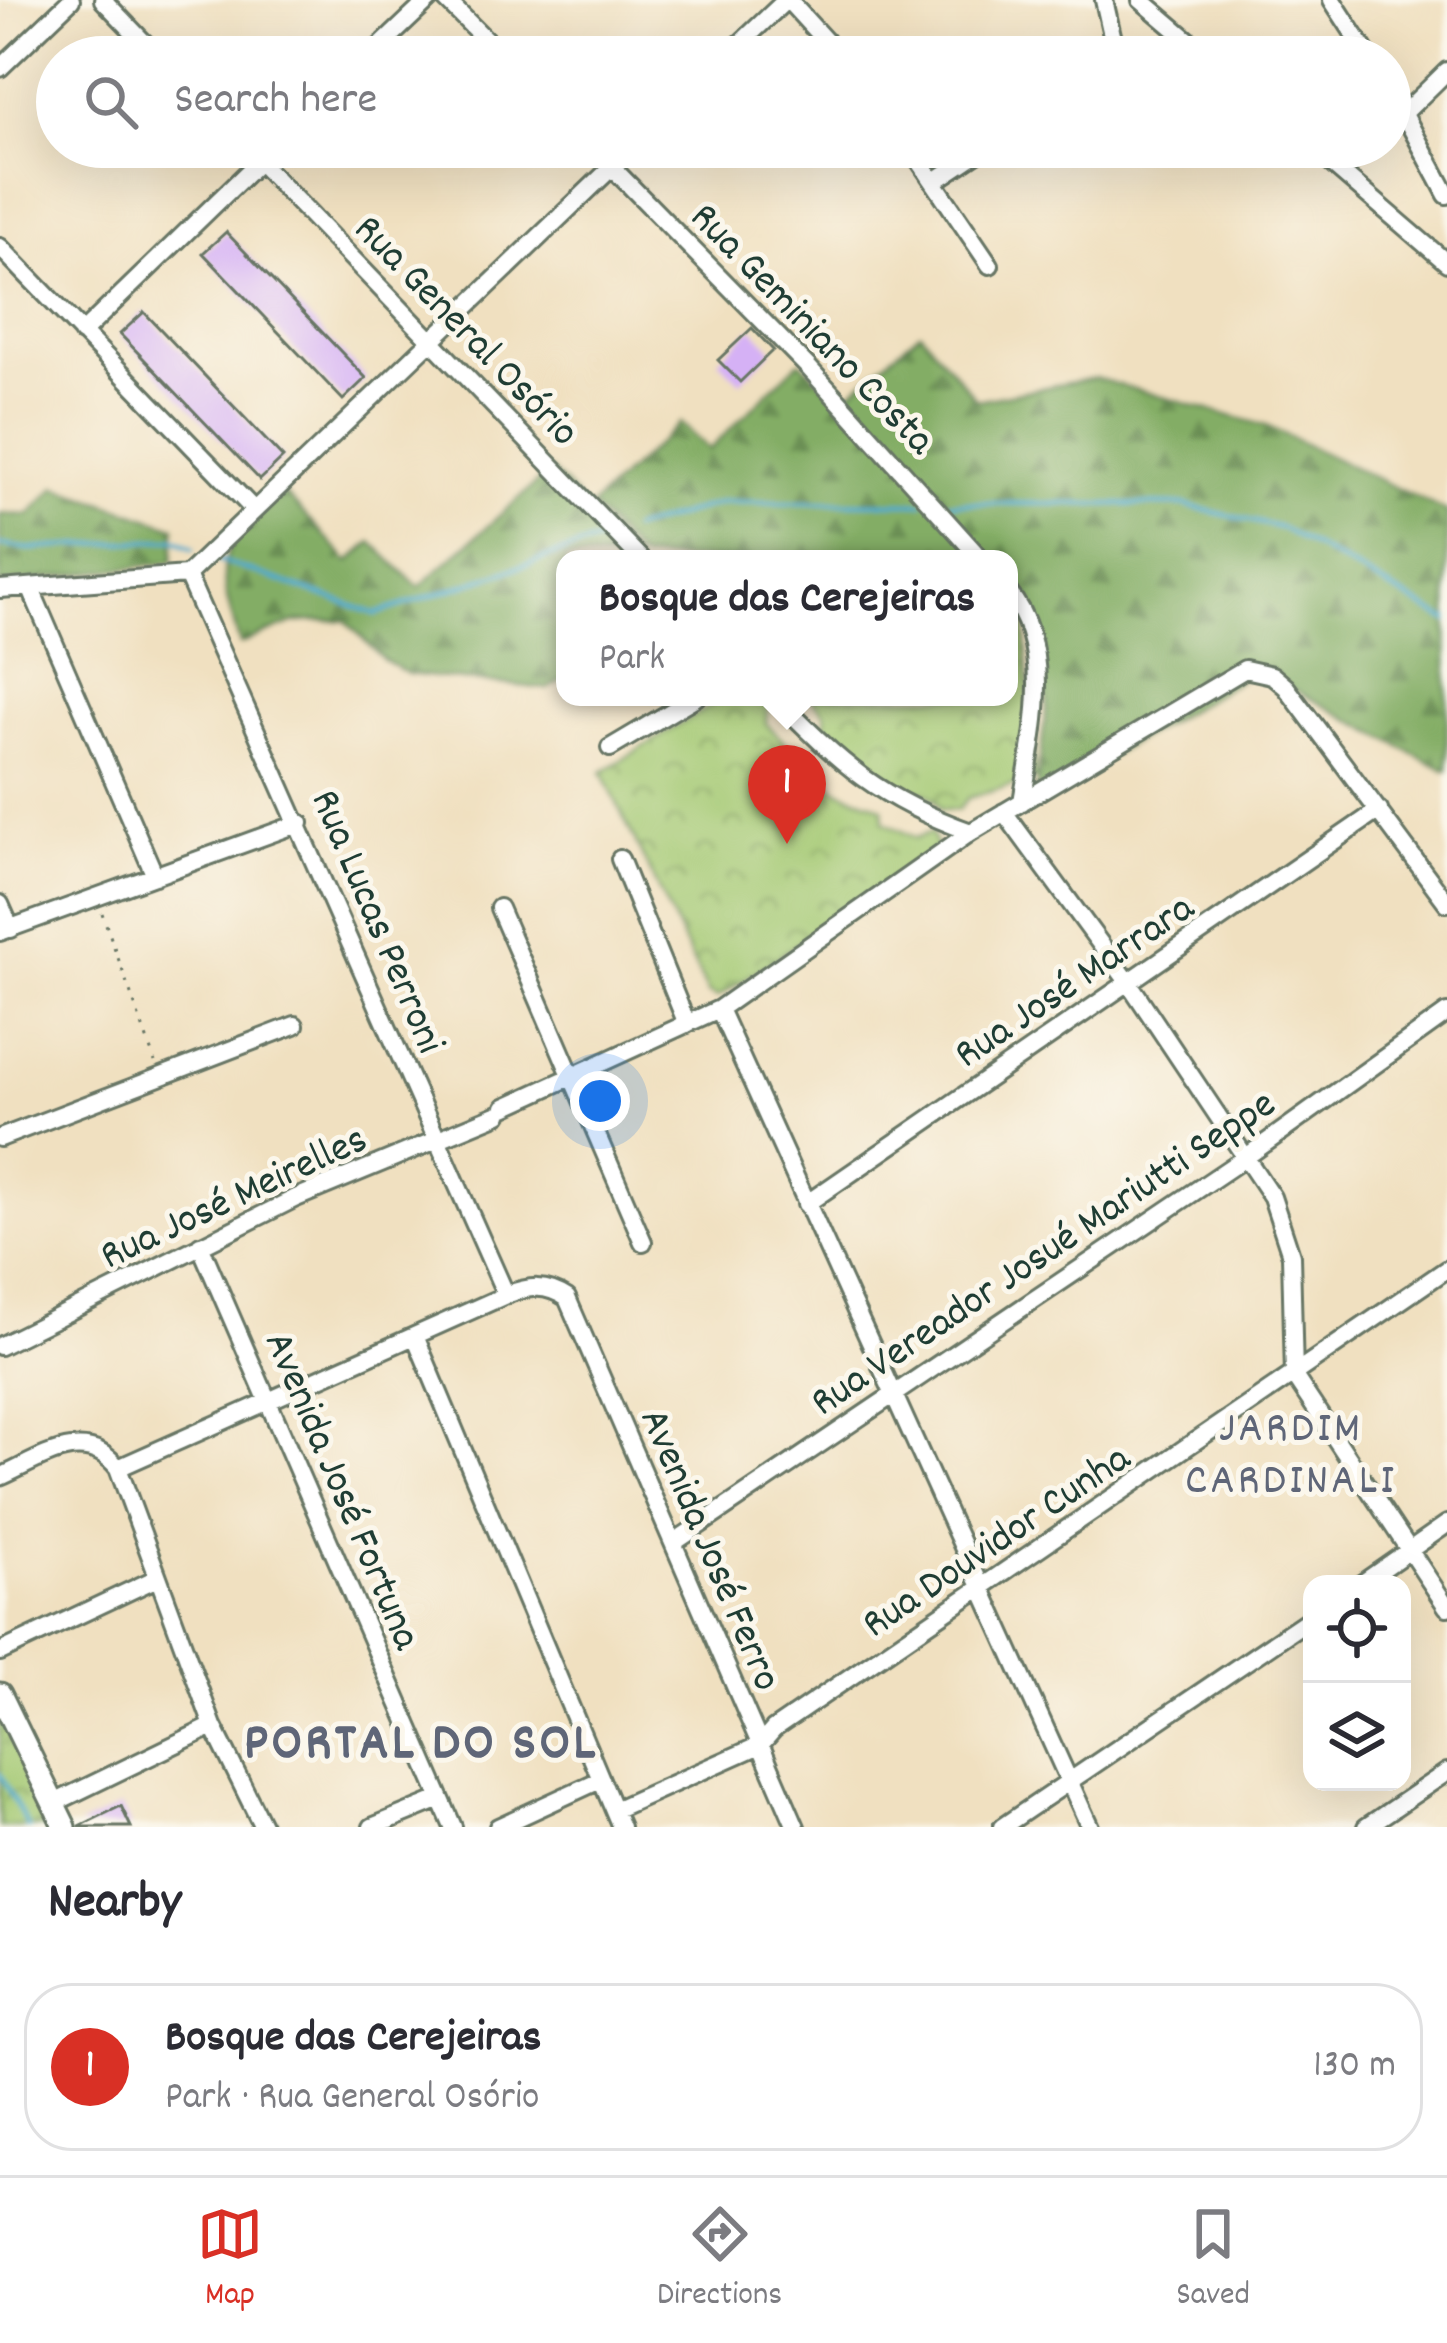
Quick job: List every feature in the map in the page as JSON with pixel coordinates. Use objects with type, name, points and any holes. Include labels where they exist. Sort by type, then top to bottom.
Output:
[{"type":"main road","points":[[0,1694],[65,1827]]},
{"type":"street","points":[[0,68],[71,0]]},
{"type":"street","points":[[103,0],[138,36]]},
{"type":"street","points":[[391,36],[430,0]]},
{"type":"street","points":[[446,0],[482,36]]},
{"type":"street","points":[[748,36],[787,0],[820,36]]},
{"type":"street","points":[[1104,0],[1112,36]]},
{"type":"street","points":[[1141,0],[1183,36]]},
{"type":"street","points":[[1332,0],[1356,36]]},
{"type":"street","points":[[1411,106],[1447,71]]},
{"type":"street","points":[[1411,124],[1447,195]]},
{"type":"street","points":[[82,333],[253,168]]},
{"type":"street","name":"Rua General Osório","points":[[265,168],[632,550]]},
{"type":"street","points":[[0,589],[188,575],[252,508],[611,168]]},
{"type":"street","name":"Rua Geminiano Costa","points":[[613,168],[809,368],[973,550]]},
{"type":"street","points":[[925,168],[990,266]]},
{"type":"street","points":[[935,182],[955,168]]},
{"type":"street","points":[[1337,168],[1447,262]]},
{"type":"street","points":[[0,248],[252,508]]},
{"type":"street","name":"Rua Lucas Perroni","points":[[188,575],[506,1295]]},
{"type":"street","points":[[30,587],[155,876]]},
{"type":"street","points":[[1018,604],[1026,614],[1036,657],[1036,700],[1022,802]]},
{"type":"street","name":"Rua José Meirelles","points":[[0,1346],[200,1245],[719,1009],[971,832],[1245,669],[1272,675],[1379,811]]},
{"type":"street","points":[[610,748],[681,706]]},
{"type":"street","points":[[784,706],[842,766],[906,808],[971,832]]},
{"type":"street","points":[[1379,811],[1447,903]]},
{"type":"street","name":"Rua José Marrara","points":[[806,1204],[1379,811]]},
{"type":"street","points":[[1004,812],[1129,983],[1272,1197],[1292,1255],[1294,1376],[1447,1607]]},
{"type":"street","points":[[0,904],[5,931],[300,824]]},
{"type":"street","points":[[620,859],[687,1024]]},
{"type":"street","points":[[499,908],[643,1242]]},
{"type":"street","points":[[719,1009],[1090,1827]]},
{"type":"street","name":"Rua Vereador Josué Mariutti Seppe","points":[[673,1543],[1246,1157],[1447,1013]]},
{"type":"street","points":[[0,1138],[296,1024]]},
{"type":"street","name":"Avenida José Fortuna","points":[[200,1245],[453,1827]]},
{"type":"street","name":"Rua Douvidor Cunha","points":[[617,1819],[760,1745],[774,1729],[986,1589],[1447,1269]]},
{"type":"street","name":"Avenida José Ferro","points":[[506,1295],[533,1287],[567,1298],[796,1827]]},
{"type":"street","points":[[118,1468],[506,1295]]},
{"type":"street","points":[[415,1336],[617,1819]]},
{"type":"street","points":[[0,1477],[74,1446],[97,1449],[118,1468],[155,1579],[213,1726],[263,1827]]},
{"type":"street","points":[[1374,1575],[1447,1524]]},
{"type":"street","points":[[0,1652],[155,1579]]},
{"type":"street","points":[[1002,1827],[1303,1623]]},
{"type":"street","points":[[52,1804],[213,1726]]},
{"type":"street","points":[[1366,1827],[1447,1772]]},
{"type":"street","points":[[498,1827],[600,1780]]},
{"type":"street","points":[[372,1827],[440,1799]]},
{"type":"path","points":[[98,900],[161,1077]]},
{"type":"green space","points":[[920,332],[977,400],[1095,378],[1266,426],[1447,512],[1447,771],[1257,670],[1035,800],[1047,701],[1032,617],[1018,615],[1018,550],[633,550],[591,506],[680,423],[709,450],[800,361],[840,401]]},
{"type":"green space","points":[[551,470],[627,550],[556,550],[556,684],[548,689],[408,674],[384,660],[345,620],[295,622],[240,644],[224,574],[233,544],[283,492],[349,562],[372,542],[419,587]]},
{"type":"green space","points":[[56,487],[175,527],[173,562],[0,584],[0,514],[29,515]]},
{"type":"green space","points":[[1018,615],[1024,616],[1035,779],[968,798],[958,810],[941,810],[932,797],[920,791],[891,791],[879,781],[879,768],[857,747],[835,744],[825,735],[826,714],[818,706],[1018,706]]},
{"type":"green space","points":[[710,706],[768,706],[766,723],[789,747],[809,748],[820,760],[818,775],[837,789],[883,808],[884,822],[916,838],[931,832],[938,850],[718,997],[708,993],[602,772]]},
{"type":"green space","points":[[0,1713],[56,1827],[0,1827]]},
{"type":"building","points":[[226,232],[366,378],[343,400],[203,253]]},
{"type":"building","points":[[144,312],[283,458],[260,480],[120,334]]},
{"type":"building","points":[[752,328],[773,350],[740,382],[718,360]]},
{"type":"building","points":[[121,1806],[131,1827],[80,1827],[80,1826]]},
{"type":"waterway","points":[[632,530],[723,502],[922,503]]},
{"type":"waterway","points":[[950,503],[1184,505],[1281,528],[1447,620]]},
{"type":"waterway","points":[[0,545],[30,549],[175,539],[193,548]]},
{"type":"waterway","points":[[571,550],[604,539]]},
{"type":"waterway","points":[[218,560],[376,614],[556,555]]},
{"type":"waterway","points":[[0,1774],[28,1827]]},
{"type":"place","name":"Bosque das Cerejeiras","points":[[787,844]]},
{"type":"district","name":"JARDIM CARDINALI","points":[[1291,1450]]},
{"type":"district","name":"PORTAL DO SOL","points":[[421,1738]]}]
